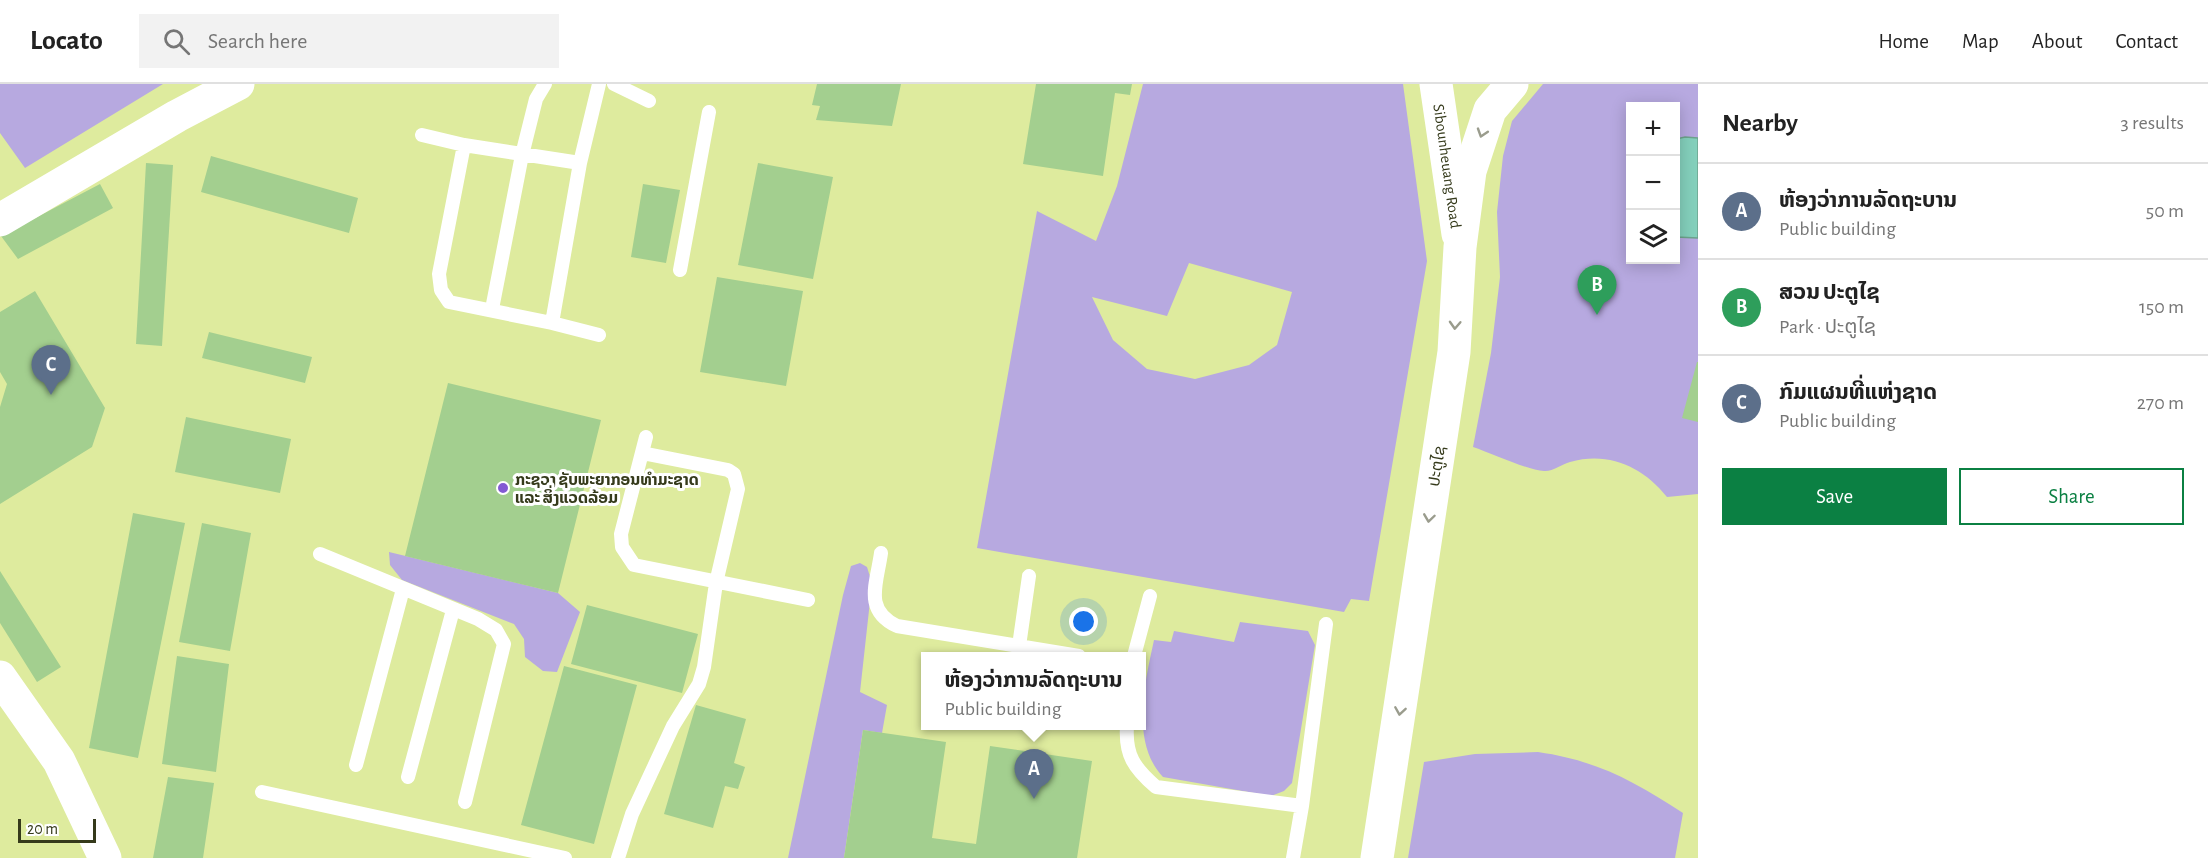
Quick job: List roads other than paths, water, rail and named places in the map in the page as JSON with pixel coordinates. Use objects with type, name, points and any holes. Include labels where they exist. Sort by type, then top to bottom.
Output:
[{"type":"main road","points":[[0,220],[177,116],[238,84]]},
{"type":"main road","name":"Sibounheuang Road","points":[[1436,84],[1460,248]]},
{"type":"main road","name":"ປະຕູໄຊ","points":[[1377,858],[1454,352],[1460,248],[1470,171],[1490,110],[1512,84]]},
{"type":"main road","points":[[0,677],[59,761],[105,858]]},
{"type":"lane","points":[[492,309],[522,155],[536,99],[546,84]]},
{"type":"lane","points":[[552,323],[580,163],[598,84]]},
{"type":"lane","points":[[614,84],[649,101]]},
{"type":"lane","points":[[680,270],[710,112]]},
{"type":"lane","points":[[422,135],[464,145],[580,163]]},
{"type":"lane","points":[[464,145],[439,274],[441,290],[449,302],[492,309],[599,335]]},
{"type":"lane","points":[[646,437],[621,534],[622,547],[634,565],[808,600]]},
{"type":"lane","points":[[618,858],[632,814],[673,726],[699,684],[704,667],[716,583],[738,489],[734,474],[728,470],[642,453]]},
{"type":"lane","points":[[881,553],[874,601],[877,611],[886,621],[897,626],[1051,652]]},
{"type":"lane","points":[[320,554],[496,630],[504,644],[465,802]]},
{"type":"lane","points":[[1019,646],[1029,576]]},
{"type":"lane","points":[[356,765],[403,590]]},
{"type":"lane","points":[[1135,652],[1150,596]]},
{"type":"lane","points":[[408,777],[453,610]]},
{"type":"lane","points":[[1293,858],[1326,624]]},
{"type":"lane","points":[[1127,730],[1125,744],[1130,756],[1141,774],[1156,787],[1302,806]]},
{"type":"lane","points":[[262,792],[565,858]]},
{"type":"water","points":[[1680,138],[1698,138],[1698,238],[1680,237]]},
{"type":"place","name":"ສວນ ປະຕູໄຊ","points":[[1597,315]]},
{"type":"place","name":"ກົມແຜນທີ່ແຫ່ງຊາດ","points":[[51,395]]},
{"type":"place","name":"ກະຊວງ ຊັບພະຍາກອນທຳມະຊາດ ແລະ ສິ່ງແວດລ້ອມ","points":[[503,488]]},
{"type":"place","name":"ຫ້ອງວ່າການລັດຖະບານ","points":[[1034,799]]}]
